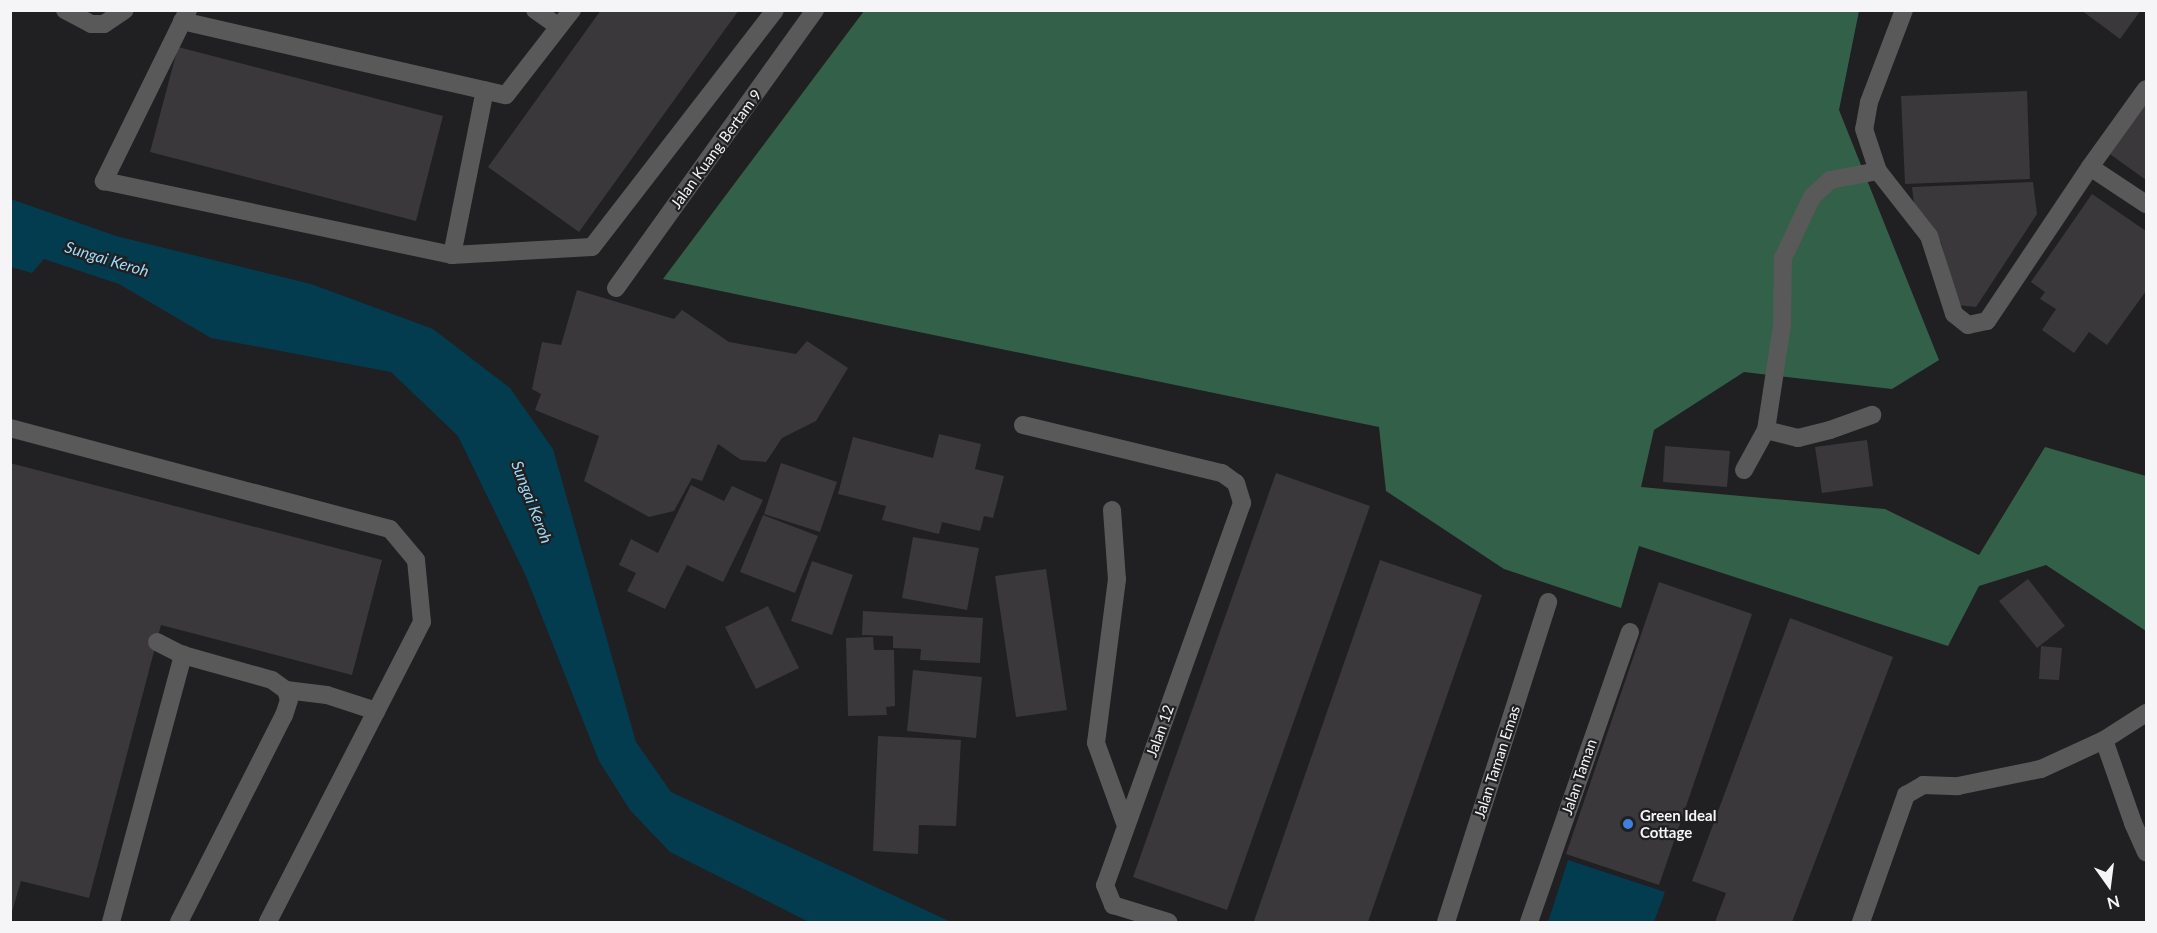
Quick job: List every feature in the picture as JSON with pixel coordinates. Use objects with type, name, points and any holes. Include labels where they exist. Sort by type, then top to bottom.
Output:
[{"type":"street","points":[[65,10],[91,24],[104,24],[125,10]]},
{"type":"street","points":[[535,10],[560,27]]},
{"type":"street","points":[[572,10],[506,96],[185,16],[104,181],[452,255],[592,247],[775,10]]},
{"type":"street","name":"Jalan Kuang Bertam 9","points":[[616,288],[815,10]]},
{"type":"street","points":[[1904,10],[1869,102],[1864,129],[1878,171],[1929,236],[1954,314],[1968,325],[1987,321],[2146,89]]},
{"type":"street","points":[[452,255],[485,90]]},
{"type":"street","points":[[2091,167],[2146,204]]},
{"type":"street","points":[[1743,470],[1766,430],[1782,327],[1783,258],[1812,197],[1830,180],[1878,171]]},
{"type":"street","points":[[1766,430],[1798,438],[1830,430],[1872,415]]},
{"type":"street","name":"Jalan 12","points":[[1023,425],[1222,473],[1236,483],[1242,503],[1105,885],[1113,905],[1168,922]]},
{"type":"street","points":[[10,428],[390,528],[416,560],[422,622],[268,922]]},
{"type":"street","points":[[1112,510],[1117,579],[1096,743],[1125,826]]},
{"type":"street","name":"Jalan Taman Emas","points":[[1446,922],[1548,602]]},
{"type":"street","name":"Jalan Taman","points":[[1529,922],[1630,632]]},
{"type":"street","points":[[157,642],[183,655],[272,680],[286,690],[327,695],[376,711]]},
{"type":"street","points":[[111,922],[183,655]]},
{"type":"street","points":[[179,922],[284,716],[289,700],[286,690]]},
{"type":"street","points":[[1861,922],[1906,795],[1923,784],[1958,786],[2041,769],[2104,740],[2146,713]]},
{"type":"street","points":[[2104,740],[2133,823],[2146,852]]},
{"type":"green space","points":[[864,11],[1859,11],[1839,110],[1939,360],[1892,389],[1744,372],[1654,430],[1641,487],[1885,509],[1979,555],[2045,447],[2146,476],[2146,631],[2046,565],[1979,586],[1948,646],[1639,546],[1621,608],[1504,569],[1386,491],[1379,427],[663,279]]},
{"type":"water","name":"Sungai Keroh","points":[[11,199],[116,236],[311,284],[433,329],[510,388],[553,449],[636,742],[671,792],[951,922],[809,922],[670,852],[630,810],[599,761],[525,574],[458,436],[391,372],[211,338],[119,284],[44,259],[32,273],[11,267]]},
{"type":"water","points":[[1568,860],[1665,892],[1654,922],[1548,922]]},
{"type":"building","points":[[601,10],[739,10],[579,232],[488,167]]},
{"type":"building","points":[[2081,10],[2141,10],[2120,39]]},
{"type":"building","points":[[178,47],[443,116],[416,221],[150,152]]},
{"type":"building","points":[[2027,91],[2030,179],[1905,184],[1901,96]]},
{"type":"building","points":[[2146,97],[2146,180],[2107,152]]},
{"type":"building","points":[[2033,182],[2037,214],[1976,307],[1957,305],[1941,242],[1915,212],[1912,187]]},
{"type":"building","points":[[2092,194],[2146,231],[2146,291],[2107,345],[2089,332],[2074,353],[2042,330],[2056,309],[2040,299],[2045,292],[2031,282]]},
{"type":"building","points":[[577,290],[674,319],[682,310],[729,342],[796,354],[807,341],[848,368],[816,421],[782,438],[766,462],[741,460],[718,444],[702,481],[692,478],[674,511],[649,517],[584,481],[599,436],[535,410],[541,394],[532,389],[542,342],[561,345]]},
{"type":"building","points":[[939,434],[981,444],[975,469],[1004,476],[993,518],[984,516],[980,531],[942,522],[939,534],[882,520],[886,506],[838,494],[853,437],[933,458]]},
{"type":"building","points":[[1867,440],[1873,486],[1822,493],[1815,447]]},
{"type":"building","points":[[1665,446],[1730,451],[1727,487],[1663,482]]},
{"type":"building","points":[[10,463],[382,560],[352,675],[161,625],[89,898],[21,881],[11,915]]},
{"type":"building","points":[[781,463],[837,482],[820,532],[764,514]]},
{"type":"building","points":[[1276,473],[1370,506],[1227,910],[1133,877]]},
{"type":"building","points":[[691,485],[724,501],[732,486],[763,500],[723,582],[687,565],[665,609],[627,591],[636,573],[619,565],[631,539],[658,553]]},
{"type":"building","points":[[763,515],[818,536],[795,593],[740,572]]},
{"type":"building","points":[[913,537],[979,548],[967,610],[902,598]]},
{"type":"building","points":[[1380,560],[1482,595],[1368,922],[1254,921]]},
{"type":"building","points":[[812,561],[853,575],[832,635],[791,621]]},
{"type":"building","points":[[1046,569],[1067,710],[1016,717],[995,576]]},
{"type":"building","points":[[2028,579],[2065,626],[2037,648],[1999,601]]},
{"type":"building","points":[[1659,582],[1752,614],[1659,885],[1566,854]]},
{"type":"building","points":[[768,606],[799,668],[756,689],[725,627]]},
{"type":"building","points":[[863,611],[983,618],[980,663],[920,660],[921,649],[893,648],[893,636],[862,635]]},
{"type":"building","points":[[1790,618],[1893,657],[1792,922],[1715,922],[1726,893],[1692,881]]},
{"type":"building","points":[[873,637],[874,650],[894,650],[895,706],[886,707],[887,715],[848,716],[846,638]]},
{"type":"building","points":[[2041,646],[2062,648],[2059,680],[2039,679]]},
{"type":"building","points":[[913,670],[982,677],[976,738],[907,731]]},
{"type":"building","points":[[878,736],[961,740],[956,826],[919,825],[918,854],[873,851]]},
{"type":"place","name":"Green Ideal Cottage","points":[[1628,824]]}]
